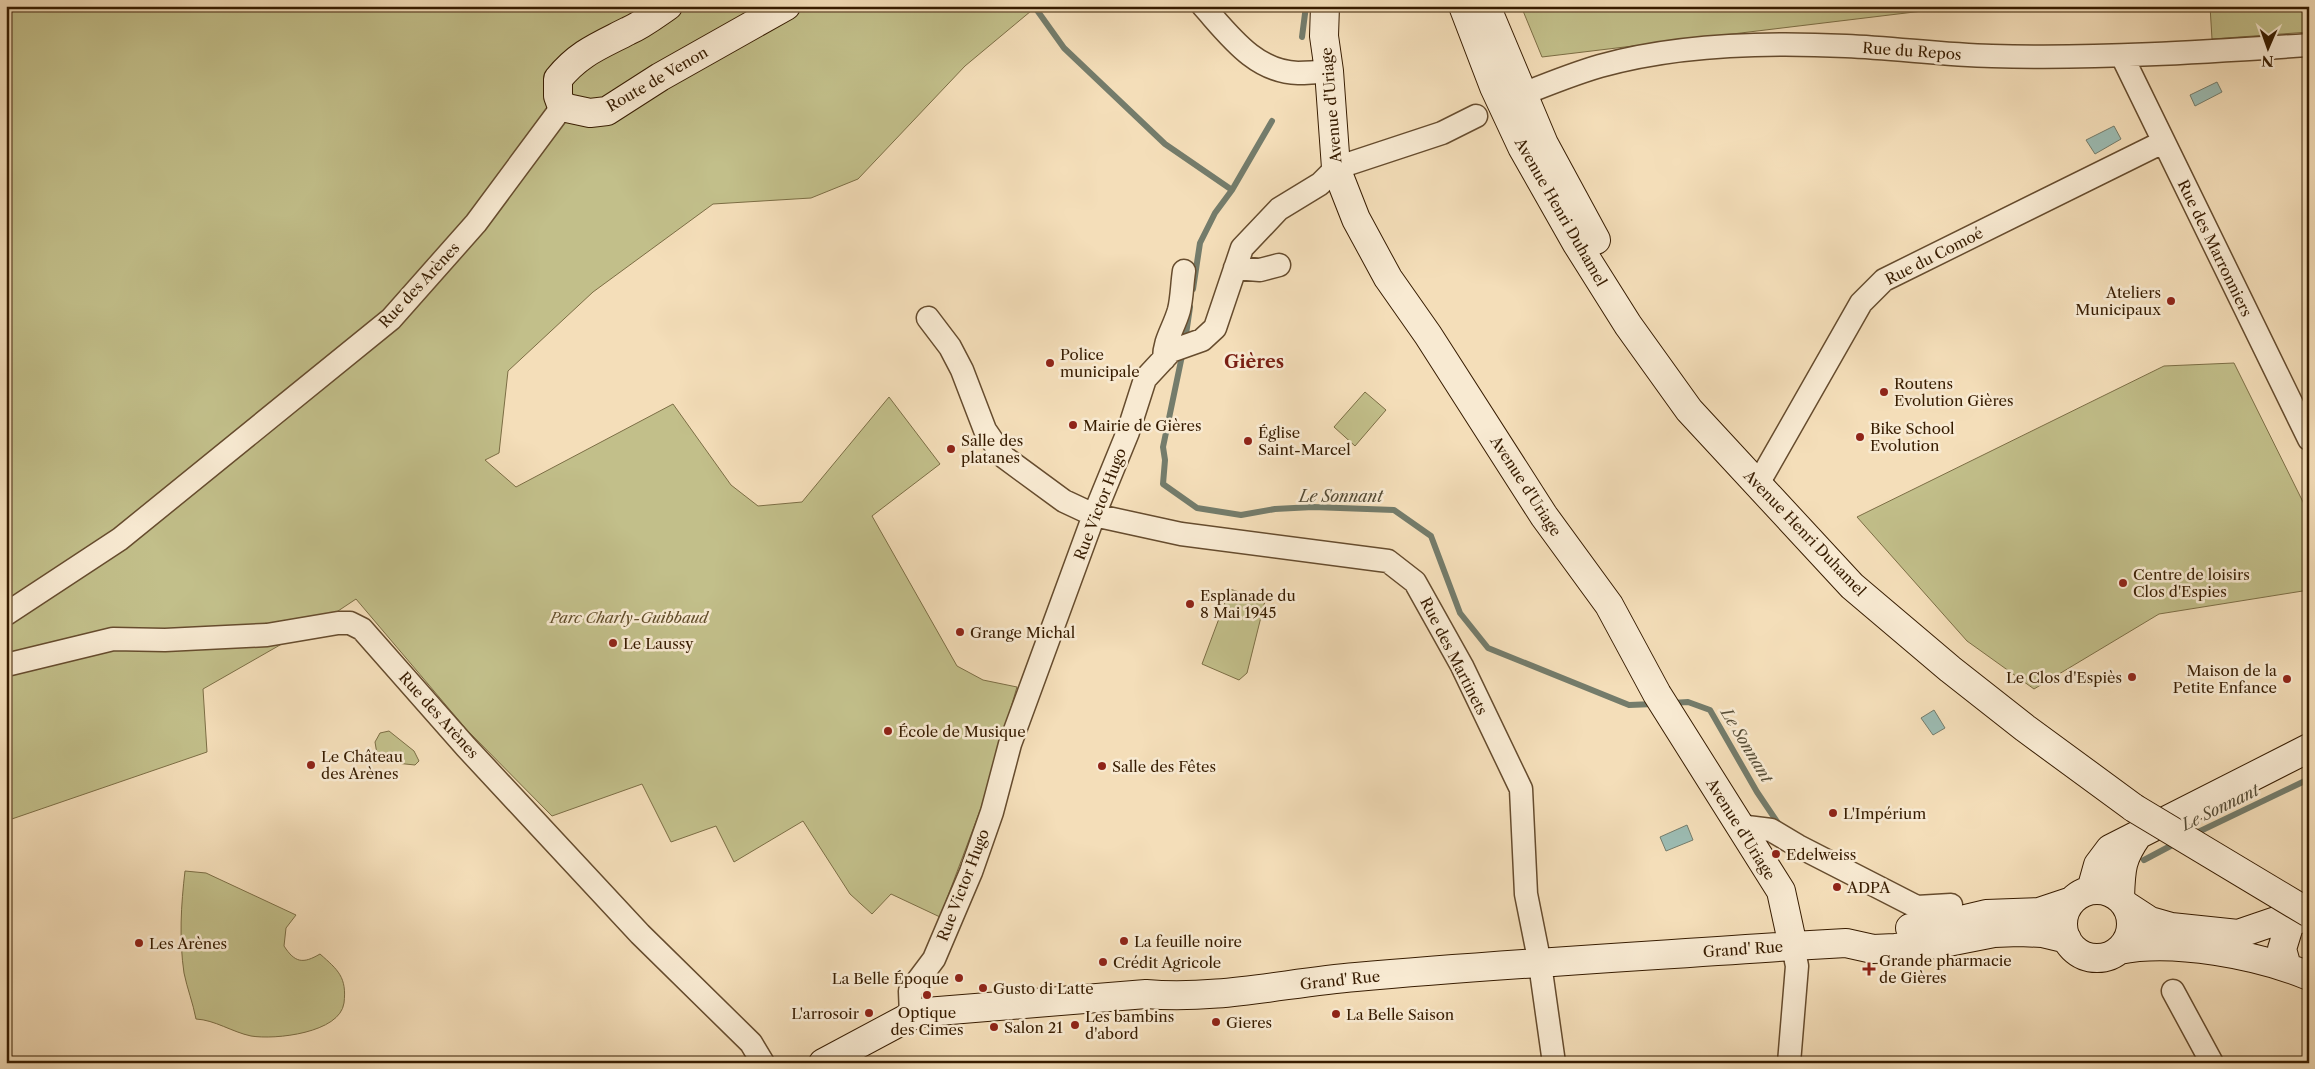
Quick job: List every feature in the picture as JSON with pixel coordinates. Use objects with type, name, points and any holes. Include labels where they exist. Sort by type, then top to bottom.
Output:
[{"type":"main road","points":[[562,107],[558,96],[558,79],[570,64],[593,47],[630,30],[668,6]]},
{"type":"main road","name":"Route de Venon","points":[[562,107],[590,113],[607,111],[660,76],[786,6]]},
{"type":"main road","name":"Avenue d'Uriage","points":[[1325,6],[1324,36],[1329,72],[1336,168],[1356,219],[1388,278],[1428,335],[1544,516],[1609,605],[1657,694],[1781,891],[1793,946]]},
{"type":"main road","name":"Avenue Henri Duhamel","points":[[1463,6],[1512,99],[1544,144],[1614,273],[1712,415],[1763,475],[1861,575],[1936,640],[2136,802]]},
{"type":"main road","name":"Avenue Henri Duhamel","points":[[1486,6],[1512,99],[1522,147],[1577,244],[1628,325],[1689,410],[1852,586],[1950,669],[2017,722],[2136,802],[2205,840],[2308,911]]},
{"type":"main road","points":[[2298,972],[2252,958],[2168,945],[2140,946],[2119,950],[2100,957],[2088,956],[2077,951],[2067,939],[2064,919],[2065,913],[2081,896],[2098,865],[2110,849],[2309,748]]},
{"type":"main road","points":[[2119,950],[2127,941],[2131,929],[2131,917],[2123,902],[2121,872],[2126,853],[2138,835]]},
{"type":"main road","points":[[2081,896],[2106,891],[2150,921],[2171,927],[2238,934],[2308,911]]},
{"type":"main road","name":"Grand' Rue","points":[[1846,943],[1872,930],[1927,928],[1986,914],[2039,912],[2081,896]]},
{"type":"main road","points":[[2298,972],[2282,949],[2290,923],[2308,911]]},
{"type":"main road","name":"Grand' Rue","points":[[833,1058],[911,1016],[926,1012],[1146,994],[1180,997],[1212,996],[1355,977],[1793,946],[1846,943],[1873,949],[1888,948],[1938,944],[1994,933],[2042,933],[2067,939]]},
{"type":"street","points":[[1203,6],[1235,42],[1258,60],[1271,67],[1296,73],[1329,72]]},
{"type":"street","name":"Rue du Repos","points":[[1512,99],[1600,66],[1656,55],[1732,47],[1788,44],[1990,56],[2122,56],[2309,45]]},
{"type":"street","name":"Rue des Marronniers","points":[[2122,56],[2309,439]]},
{"type":"street","name":"Rue des Arènes","points":[[6,614],[120,539],[391,319],[476,223],[562,107]]},
{"type":"street","name":"Rue Victor Hugo","points":[[911,1016],[910,991],[934,959],[971,872],[1000,782],[1010,744],[1094,515],[1128,432],[1145,380],[1167,355],[1202,340],[1214,328],[1238,258],[1279,209],[1320,184],[1336,168],[1442,133],[1476,116]]},
{"type":"street","name":"Rue du Comoé","points":[[1763,475],[1860,303],[1884,280],[2163,142]]},
{"type":"street","points":[[1238,258],[1260,270],[1279,265]]},
{"type":"street","points":[[1167,355],[1164,344],[1180,309],[1184,271]]},
{"type":"street","name":"Rue des Martinets","points":[[928,318],[950,347],[962,370],[985,430],[1004,456],[1064,501],[1094,515],[1180,534],[1388,561],[1415,582],[1462,666],[1521,789],[1526,894],[1540,964],[1554,1063]]},
{"type":"street","name":"Rue des Arènes","points":[[6,665],[113,639],[165,640],[267,635],[338,623],[350,624],[362,629],[466,747],[640,934],[751,1043],[764,1063]]},
{"type":"street","points":[[1739,826],[1771,830],[1798,846],[1917,907],[1951,905]]},
{"type":"street","points":[[1789,1063],[1797,966],[1793,946]]},
{"type":"street","points":[[2173,991],[2212,1063]]},
{"type":"green space","name":"Parc Charly-Guibbaud","points":[[6,6],[1037,6],[965,66],[858,179],[811,198],[713,204],[593,292],[508,371],[499,453],[485,460],[516,487],[673,404],[731,485],[758,506],[802,502],[889,397],[940,464],[872,516],[957,666],[983,680],[1017,687],[981,808],[940,917],[891,894],[872,914],[850,894],[803,821],[734,862],[716,826],[671,842],[642,784],[552,816],[467,730],[356,599],[329,617],[203,689],[207,752],[6,821]]},
{"type":"green space","points":[[1521,6],[1964,6],[1542,57]]},
{"type":"green space","points":[[2210,6],[2309,6],[2309,32],[2212,39]]},
{"type":"green space","points":[[2234,363],[2309,514],[2309,590],[2159,614],[2034,689],[1967,641],[1857,517],[2164,366]]},
{"type":"green space","points":[[1365,392],[1386,410],[1355,446],[1334,427]]},
{"type":"green space","points":[[1230,589],[1265,601],[1247,673],[1239,680],[1202,664]]},
{"type":"green space","points":[[389,731],[414,751],[419,761],[415,765],[386,762],[377,754],[375,742],[380,733]]},
{"type":"green space","points":[[185,871],[206,873],[296,915],[286,928],[284,946],[296,959],[309,959],[320,954],[332,965],[340,975],[344,987],[344,1003],[340,1013],[319,1028],[275,1037],[251,1036],[196,1019],[184,973],[181,948]]},
{"type":"water","points":[[2217,82],[2222,92],[2195,106],[2190,95]]},
{"type":"water","points":[[2114,126],[2121,139],[2095,154],[2086,140]]},
{"type":"water","points":[[1934,710],[1945,728],[1933,735],[1921,718]]},
{"type":"water","points":[[1687,825],[1693,840],[1666,851],[1660,837]]},
{"type":"waterway","points":[[1034,6],[1064,48],[1165,144],[1232,190]]},
{"type":"waterway","name":"Le Sonnant","points":[[1302,37],[1306,6]]},
{"type":"waterway","name":"Le Sonnant","points":[[1193,289],[1200,243],[1215,213],[1232,190],[1272,121]]},
{"type":"waterway","name":"Le Sonnant","points":[[1185,341],[1190,307]]},
{"type":"waterway","name":"Le Sonnant","points":[[1183,351],[1163,447],[1165,460],[1163,484],[1197,508],[1241,515],[1275,509],[1313,507],[1394,510],[1431,536],[1460,613],[1488,648],[1629,705],[1654,704]]},
{"type":"waterway","name":"Le Sonnant","points":[[1672,703],[1688,702],[1710,710],[1757,792],[1780,826]]},
{"type":"waterway","name":"Le Sonnant","points":[[2194,834],[2309,779]]},
{"type":"waterway","name":"Le Sonnant","points":[[2144,860],[2178,842]]},
{"type":"place","name":"Ateliers Municipaux","points":[[2171,301]]},
{"type":"place","name":"Police municipale","points":[[1050,363]]},
{"type":"place","name":"Routens Evolution Gières","points":[[1884,392]]},
{"type":"place","name":"Mairie de Gières","points":[[1073,425]]},
{"type":"place","name":"Bike School Evolution","points":[[1860,437]]},
{"type":"place","name":"Église Saint-Marcel","points":[[1248,441]]},
{"type":"place","name":"Salle des platanes","points":[[951,449]]},
{"type":"place","name":"Centre de loisirs Clos d'Espies","points":[[2123,583]]},
{"type":"place","name":"Esplanade du 8 Mai 1945","points":[[1190,604]]},
{"type":"place","name":"Grange Michal","points":[[960,632]]},
{"type":"place","name":"Le Laussy","points":[[613,643]]},
{"type":"place","name":"Le Clos d'Espiès","points":[[2132,677]]},
{"type":"place","name":"Maison de la Petite Enfance","points":[[2287,679]]},
{"type":"place","name":"École de Musique","points":[[888,731]]},
{"type":"place","name":"Le Château des Arènes","points":[[311,765]]},
{"type":"place","name":"Salle des Fêtes","points":[[1102,766]]},
{"type":"place","name":"L'Impérium","points":[[1833,813]]},
{"type":"place","name":"Edelweiss","points":[[1776,854]]},
{"type":"place","name":"ADPA","points":[[1837,887]]},
{"type":"place","name":"La feuille noire","points":[[1124,941]]},
{"type":"place","name":"Les Arènes","points":[[139,943]]},
{"type":"place","name":"Crédit Agricole","points":[[1103,962]]},
{"type":"place","name":"Grande pharmacie de Gières","points":[[1869,969]]},
{"type":"place","name":"La Belle Époque","points":[[959,978]]},
{"type":"place","name":"Gusto di Latte","points":[[983,988]]},
{"type":"place","name":"Optique des Cimes","points":[[927,995]]},
{"type":"place","name":"L'arrosoir","points":[[869,1013]]},
{"type":"place","name":"La Belle Saison","points":[[1336,1014]]},
{"type":"place","name":"Gieres","points":[[1216,1022]]},
{"type":"place","name":"Les bambins d'abord","points":[[1075,1025]]},
{"type":"place","name":"Salon 21","points":[[994,1027]]},
{"type":"district","name":"Gières","points":[[1254,362]]}]
